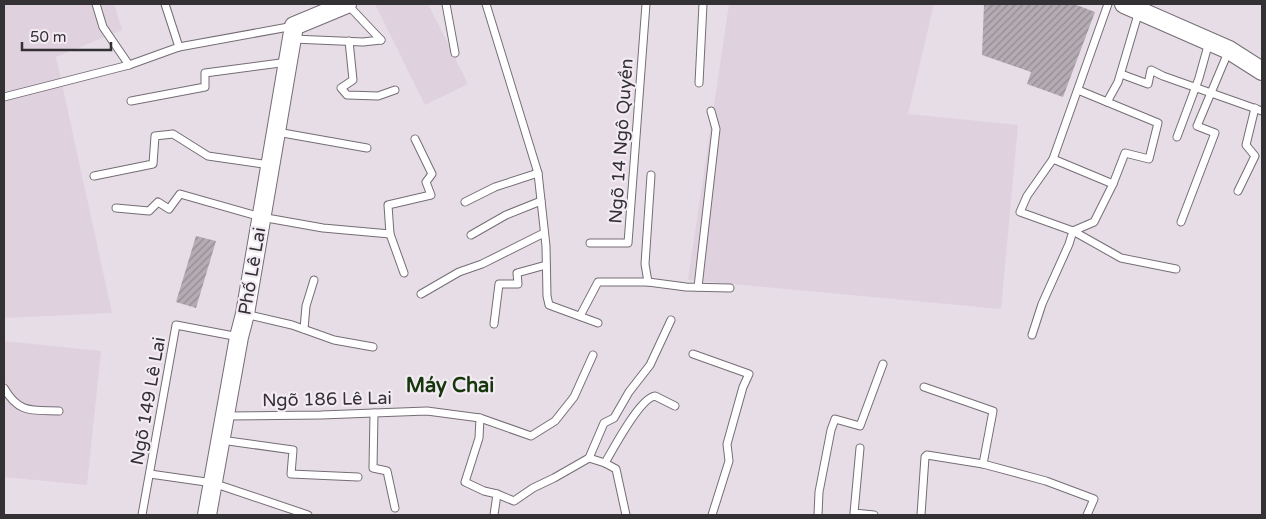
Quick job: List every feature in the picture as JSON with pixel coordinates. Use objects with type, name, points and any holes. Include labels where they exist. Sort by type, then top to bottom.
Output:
[{"type":"street","points":[[294,32],[347,4]]},
{"type":"street","points":[[1132,7],[1229,50],[1262,71]]},
{"type":"street","name":"Phố Lê Lai","points":[[207,515],[245,314],[294,32]]},
{"type":"lane","points":[[96,4],[103,27],[129,65]]},
{"type":"lane","points":[[165,4],[179,47]]},
{"type":"lane","points":[[4,97],[129,65],[179,47],[294,32],[349,41],[381,40],[347,4]]},
{"type":"lane","points":[[446,4],[455,53]]},
{"type":"lane","points":[[486,4],[538,173],[549,305],[598,323]]},
{"type":"lane","name":"Ngõ 14 Ngô Quyền","points":[[590,243],[628,243],[646,4]]},
{"type":"lane","points":[[699,83],[703,4]]},
{"type":"lane","points":[[1108,4],[1052,159],[1027,196],[1020,212],[1073,231],[1121,258],[1176,269]]},
{"type":"lane","points":[[1108,102],[1121,74],[1132,7]]},
{"type":"lane","points":[[349,41],[354,80],[341,88],[347,95],[378,96],[396,90]]},
{"type":"lane","points":[[1177,137],[1209,42]]},
{"type":"lane","points":[[1181,222],[1215,133],[1197,126],[1229,50]]},
{"type":"lane","points":[[131,101],[204,87],[204,73],[288,62]]},
{"type":"lane","points":[[1121,74],[1148,84],[1151,70],[1163,76],[1259,109],[1246,145],[1255,156],[1238,192]]},
{"type":"lane","points":[[1032,335],[1042,304],[1073,231],[1094,222],[1113,184],[1125,153],[1149,159],[1158,123],[1078,90]]},
{"type":"lane","points":[[698,288],[716,129],[711,111]]},
{"type":"lane","points":[[276,132],[367,148]]},
{"type":"lane","points":[[94,176],[153,164],[155,136],[173,134],[208,156],[270,165]]},
{"type":"lane","points":[[404,272],[390,234],[388,205],[431,195],[426,182],[432,174],[415,139]]},
{"type":"lane","points":[[1052,159],[1113,184]]},
{"type":"lane","points":[[465,202],[495,187],[538,173]]},
{"type":"lane","points":[[648,282],[645,264],[650,174]]},
{"type":"lane","points":[[116,208],[149,211],[158,202],[169,209],[180,194],[261,217],[323,228],[390,234]]},
{"type":"lane","points":[[470,235],[506,215],[541,201]]},
{"type":"lane","points":[[421,294],[459,272],[482,264],[544,233]]},
{"type":"lane","points":[[494,324],[499,284],[518,284],[517,273],[546,265]]},
{"type":"lane","points":[[304,329],[306,306],[314,280]]},
{"type":"lane","points":[[580,316],[598,282],[648,282],[686,288],[730,288]]},
{"type":"lane","points":[[245,314],[304,329],[334,340],[372,347]]},
{"type":"lane","points":[[480,418],[479,438],[465,482],[484,491],[514,501],[533,488],[589,458],[604,423],[614,418],[629,392],[650,365],[671,320]]},
{"type":"lane","name":"Ngõ 149 Lê Lai","points":[[142,515],[176,325],[239,338]]},
{"type":"lane","points":[[693,354],[749,374],[743,387],[727,444],[729,461],[712,515]]},
{"type":"lane","name":"Ngõ 186 Lê Lai","points":[[226,416],[427,412],[480,418],[531,436],[555,421],[574,397],[593,355]]},
{"type":"lane","points":[[818,515],[819,492],[831,430],[835,419],[860,426],[883,364]]},
{"type":"lane","points":[[924,387],[993,411],[983,464]]},
{"type":"lane","points":[[4,388],[11,399],[23,408],[59,411]]},
{"type":"lane","points":[[605,463],[626,426],[648,398],[655,396],[675,406]]},
{"type":"lane","points":[[374,413],[372,468],[387,471],[394,508]]},
{"type":"lane","points":[[221,440],[293,450],[291,474],[358,477]]},
{"type":"lane","points":[[860,448],[854,513],[874,515]]},
{"type":"lane","points":[[921,515],[926,455],[983,464],[1046,481],[1094,499],[1087,515]]},
{"type":"lane","points":[[589,458],[616,469],[626,515]]},
{"type":"lane","points":[[150,474],[213,483],[308,515]]},
{"type":"lane","points":[[494,515],[497,494]]},
{"type":"shaded area","points":[[4,4],[114,4],[122,30],[56,57],[112,313],[4,318]]},
{"type":"shaded area","points":[[375,4],[428,4],[468,84],[425,105]]},
{"type":"shaded area","points":[[729,4],[934,4],[908,114],[1018,125],[1001,309],[688,280]]},
{"type":"shaded area","points":[[4,341],[101,351],[87,485],[4,477]]},
{"type":"building","points":[[984,4],[1074,4],[1095,12],[1063,97],[1027,84],[1031,72],[982,55]]},
{"type":"building","points":[[196,236],[216,241],[196,308],[176,302]]},
{"type":"district","name":"Máy Chai","points":[[450,385]]}]
